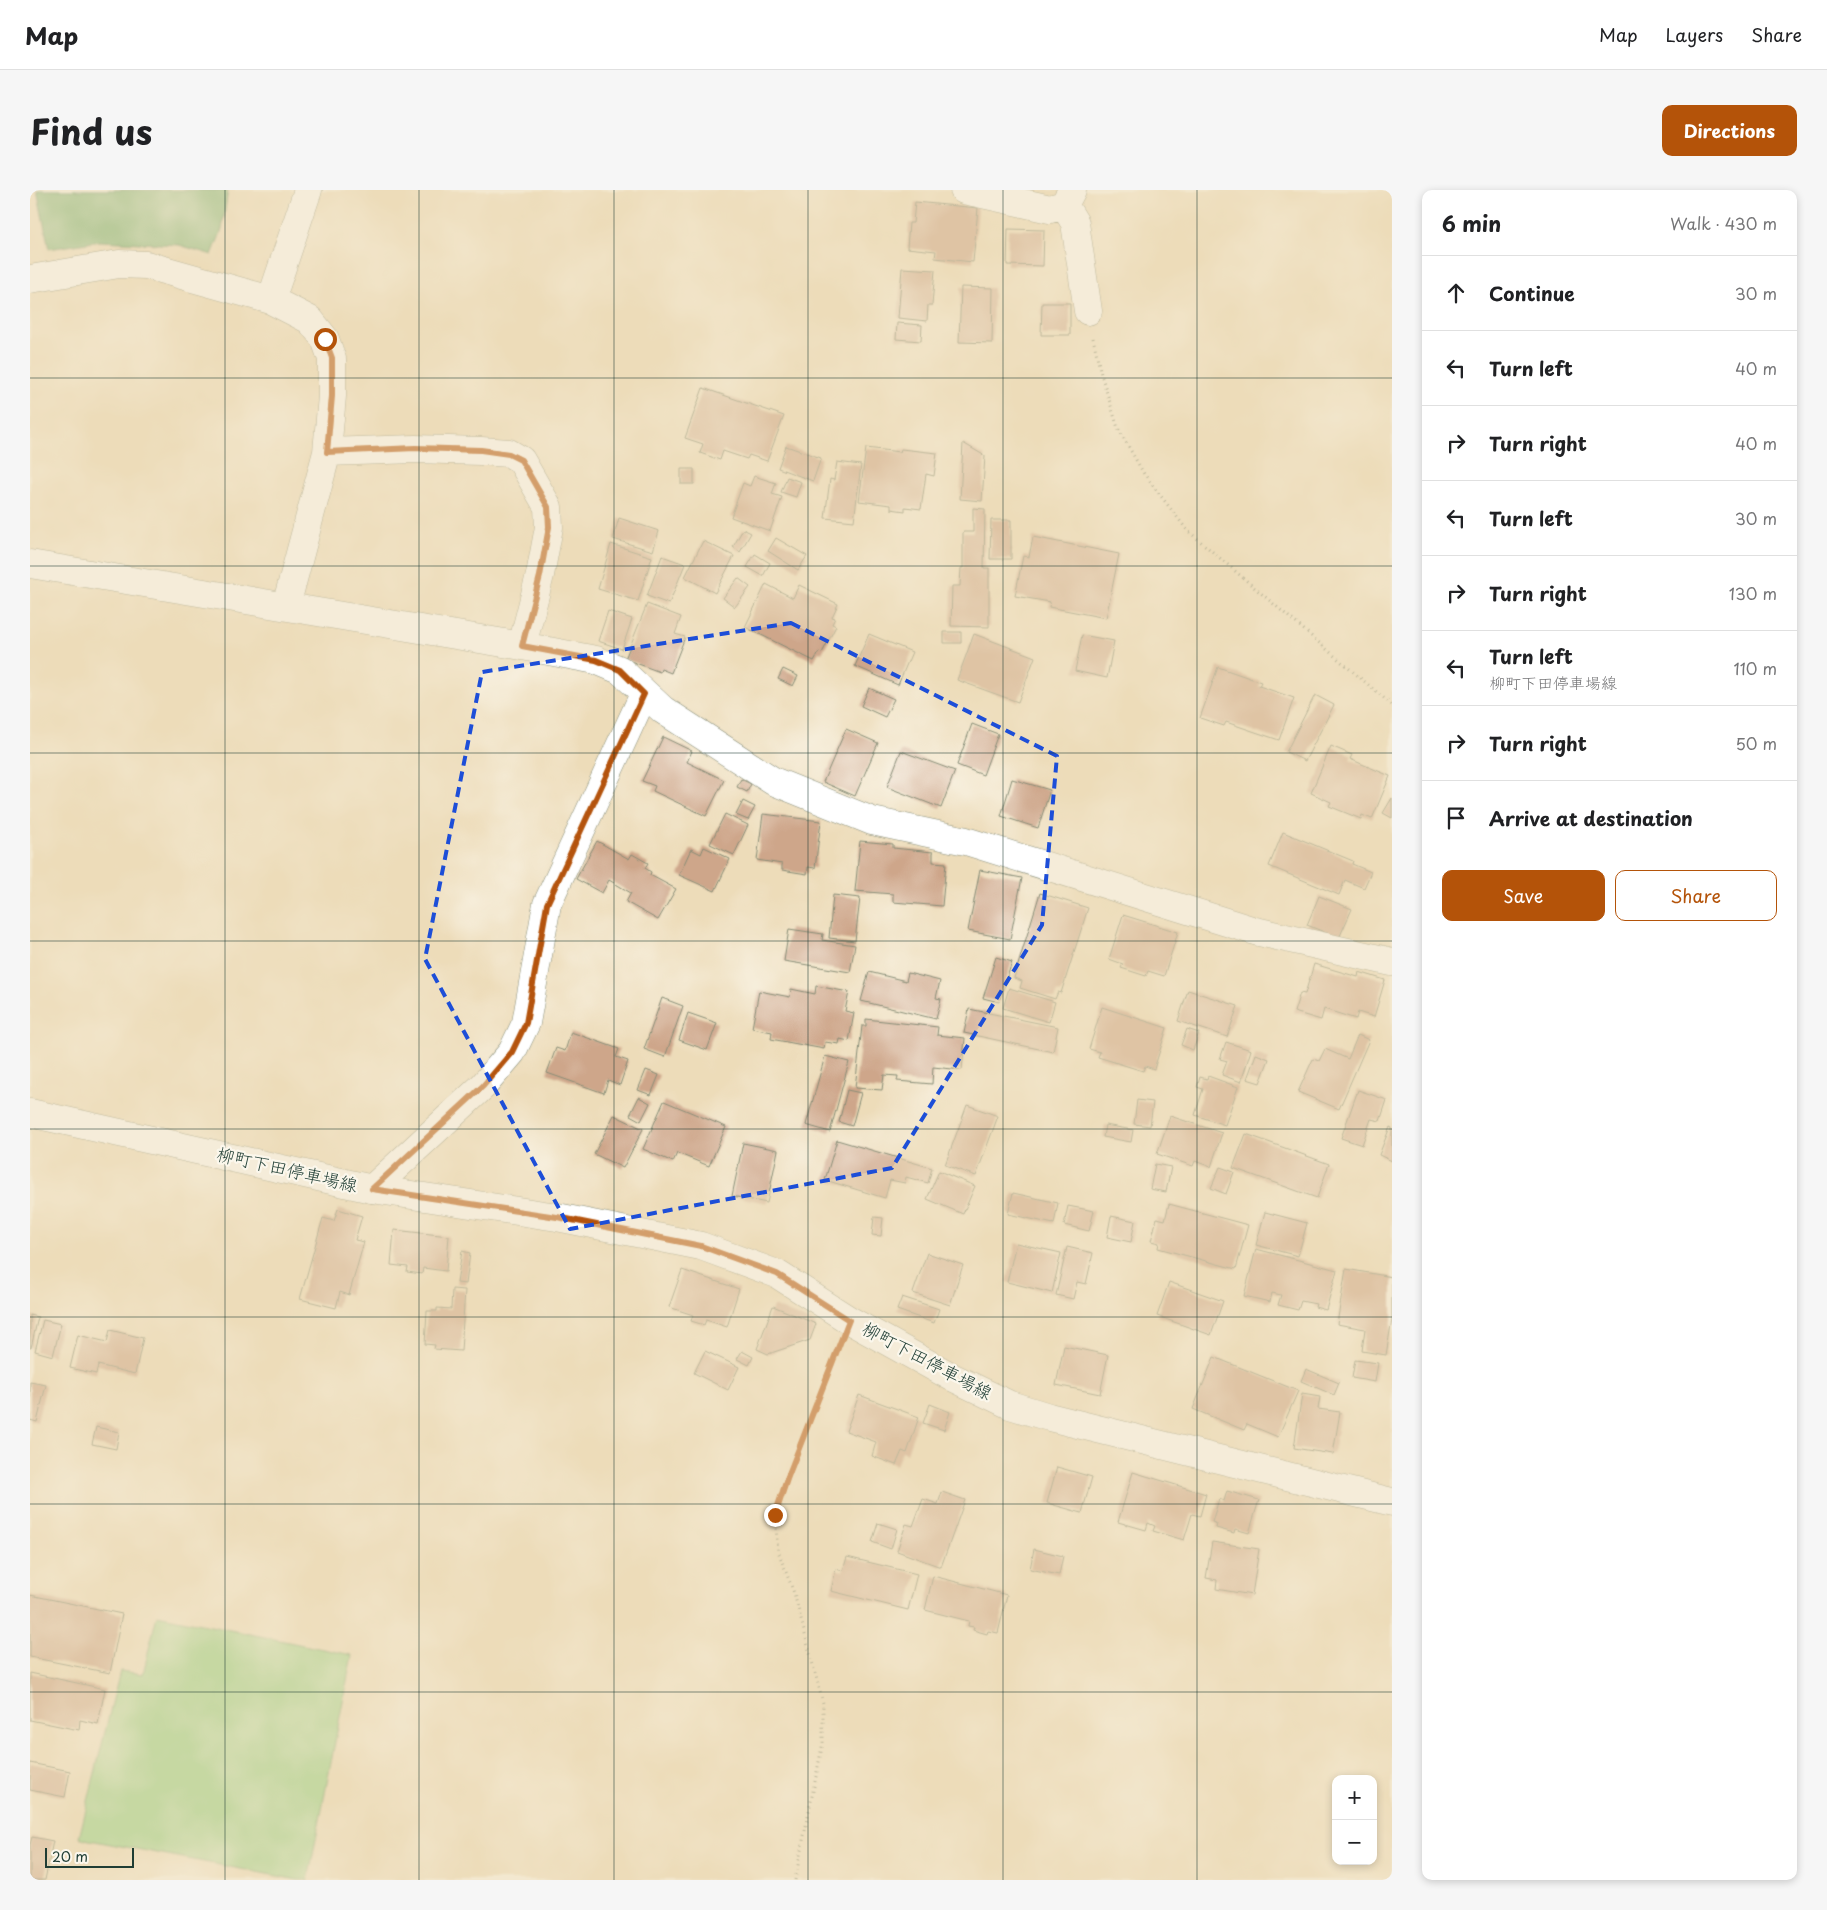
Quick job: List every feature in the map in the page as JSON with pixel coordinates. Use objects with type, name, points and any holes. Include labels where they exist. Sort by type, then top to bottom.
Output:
[{"type":"street","points":[[271,300],[308,190]]},
{"type":"street","points":[[964,190],[1050,209],[1068,197],[1075,223],[1088,311]]},
{"type":"street","points":[[30,280],[119,264],[146,265],[271,300],[310,320],[325,339],[332,358],[332,396],[327,452],[286,606]]},
{"type":"street","points":[[327,452],[415,448],[481,450],[509,454],[521,460],[548,507],[549,527],[540,576],[522,646]]},
{"type":"street","points":[[30,564],[596,660],[620,670],[663,710],[773,781],[872,821],[966,841],[1255,931],[1392,962]]},
{"type":"street","points":[[372,1189],[483,1086],[512,1052],[526,1023],[547,904],[644,694]]},
{"type":"street","name":"柳町下田停車場線","points":[[30,1113],[372,1189],[557,1217],[701,1246],[777,1274],[849,1320],[952,1377],[1010,1405],[1059,1420],[1392,1502]]},
{"type":"path","points":[[1088,311],[1101,374],[1118,428],[1144,474],[1187,530],[1392,705]]},
{"type":"path","points":[[795,1880],[823,1742],[823,1703],[794,1593],[778,1551],[775,1515],[787,1479],[849,1320]]},
{"type":"highlighted area","points":[[791,623],[1057,756],[1042,925],[892,1168],[570,1229],[425,959],[482,672]]},
{"type":"green space","points":[[37,190],[228,190],[222,230],[212,255],[179,245],[100,241],[49,249]]},
{"type":"green space","points":[[157,1615],[352,1655],[308,1880],[298,1880],[79,1838],[120,1671],[143,1674]]},
{"type":"building","points":[[915,202],[978,208],[973,262],[935,258],[936,251],[907,248],[909,223],[913,223]]},
{"type":"building","points":[[1008,229],[1044,230],[1043,266],[1007,265]]},
{"type":"building","points":[[902,268],[935,270],[932,305],[928,305],[927,321],[898,318]]},
{"type":"building","points":[[961,287],[993,288],[992,343],[959,342]]},
{"type":"building","points":[[1042,303],[1070,303],[1070,335],[1041,335]]},
{"type":"building","points":[[897,323],[922,325],[921,341],[896,339]]},
{"type":"building","points":[[703,388],[784,416],[767,461],[749,455],[747,459],[723,451],[720,460],[700,453],[703,444],[685,438]]},
{"type":"building","points":[[963,443],[985,456],[982,501],[960,499]]},
{"type":"building","points":[[786,446],[821,458],[813,481],[778,468]]},
{"type":"building","points":[[866,448],[900,452],[901,449],[937,453],[934,476],[926,474],[921,509],[905,507],[905,511],[891,509],[891,505],[859,501]]},
{"type":"building","points":[[837,462],[861,465],[854,521],[825,518],[830,479],[834,480]]},
{"type":"building","points":[[681,469],[694,469],[694,484],[681,484]]},
{"type":"building","points":[[754,476],[776,483],[772,494],[782,497],[770,531],[731,517],[743,483],[750,486]]},
{"type":"building","points":[[787,477],[801,482],[796,497],[781,492]]},
{"type":"building","points":[[973,508],[985,509],[984,568],[989,568],[989,627],[951,626],[952,586],[960,586],[961,568],[963,568],[963,532],[973,532]]},
{"type":"building","points":[[619,518],[659,531],[653,551],[613,539]]},
{"type":"building","points":[[991,520],[1011,520],[1011,559],[990,559]]},
{"type":"building","points":[[743,529],[751,533],[740,552],[733,547]]},
{"type":"building","points":[[1033,537],[1119,554],[1106,618],[1049,607],[1050,602],[1015,596],[1023,556],[1029,557]]},
{"type":"building","points":[[776,538],[807,556],[798,570],[768,551]]},
{"type":"building","points":[[703,541],[734,556],[715,593],[685,577]]},
{"type":"building","points":[[611,544],[652,557],[638,601],[598,589]]},
{"type":"building","points":[[755,554],[770,563],[763,576],[747,567]]},
{"type":"building","points":[[662,556],[685,564],[669,604],[647,596]]},
{"type":"building","points":[[738,578],[750,587],[735,607],[723,598]]},
{"type":"building","points":[[766,584],[793,598],[799,585],[838,604],[832,617],[835,618],[832,624],[836,626],[822,653],[819,652],[814,661],[745,627]]},
{"type":"building","points":[[647,604],[681,617],[675,634],[685,637],[671,673],[661,669],[660,672],[625,659]]},
{"type":"building","points":[[608,611],[632,619],[622,649],[598,641]]},
{"type":"building","points":[[944,632],[961,632],[961,643],[944,643]]},
{"type":"building","points":[[869,634],[912,652],[898,685],[855,666]]},
{"type":"building","points":[[974,634],[1035,657],[1018,702],[957,680]]},
{"type":"building","points":[[1082,635],[1114,641],[1107,678],[1075,671]]},
{"type":"building","points":[[1218,667],[1261,682],[1259,686],[1294,698],[1279,740],[1226,722],[1224,726],[1200,718]]},
{"type":"building","points":[[783,669],[798,676],[793,686],[778,679]]},
{"type":"building","points":[[869,688],[894,699],[885,717],[861,706]]},
{"type":"building","points":[[1315,695],[1334,705],[1305,761],[1286,752]]},
{"type":"building","points":[[972,724],[998,734],[983,775],[957,765]]},
{"type":"building","points":[[846,729],[878,743],[855,796],[823,782]]},
{"type":"building","points":[[663,737],[692,751],[687,762],[724,780],[706,816],[653,791],[655,786],[642,781]]},
{"type":"building","points":[[1331,746],[1352,755],[1350,759],[1390,776],[1372,819],[1362,815],[1361,819],[1329,806],[1331,802],[1311,793]]},
{"type":"building","points":[[901,751],[955,771],[941,808],[887,787]]},
{"type":"building","points":[[741,779],[751,784],[747,792],[737,787]]},
{"type":"building","points":[[1012,779],[1050,790],[1038,828],[1001,816]]},
{"type":"building","points":[[1392,798],[1392,818],[1383,813]]},
{"type":"building","points":[[743,801],[755,807],[748,820],[736,815]]},
{"type":"building","points":[[725,814],[748,825],[734,855],[710,844]]},
{"type":"building","points":[[763,814],[821,821],[815,868],[808,867],[807,874],[782,870],[782,864],[757,860]]},
{"type":"building","points":[[1283,832],[1353,861],[1352,864],[1371,872],[1364,888],[1345,880],[1339,895],[1269,866]]},
{"type":"building","points":[[597,841],[629,859],[632,854],[648,863],[645,868],[651,872],[650,875],[676,889],[658,920],[626,902],[631,893],[609,880],[602,893],[576,879]]},
{"type":"building","points":[[860,841],[893,844],[893,848],[933,852],[933,862],[946,863],[942,906],[893,902],[893,894],[855,891]]},
{"type":"building","points":[[704,847],[730,859],[715,891],[679,875],[691,849],[701,854]]},
{"type":"building","points":[[980,870],[1022,878],[1010,939],[968,931]]},
{"type":"building","points":[[1040,893],[1088,908],[1061,993],[1058,992],[1055,999],[1020,988],[1022,981],[1014,978]]},
{"type":"building","points":[[833,895],[860,898],[855,941],[829,938]]},
{"type":"building","points":[[1319,896],[1352,909],[1339,938],[1307,925]]},
{"type":"building","points":[[1123,915],[1178,932],[1164,976],[1148,971],[1146,976],[1121,968],[1123,964],[1109,959]]},
{"type":"building","points":[[789,929],[823,934],[822,940],[855,945],[850,972],[784,961]]},
{"type":"building","points":[[996,957],[1012,962],[999,1002],[983,998]]},
{"type":"building","points":[[1314,964],[1358,977],[1359,972],[1385,980],[1374,1017],[1358,1012],[1356,1019],[1324,1009],[1321,1020],[1294,1012],[1300,993],[1305,994]]},
{"type":"building","points":[[869,972],[906,981],[908,973],[940,981],[936,998],[941,999],[936,1019],[861,1001]]},
{"type":"building","points":[[816,986],[849,992],[845,1011],[854,1013],[849,1041],[840,1039],[839,1044],[825,1042],[824,1049],[771,1039],[772,1032],[752,1028],[759,991],[790,997],[791,989],[815,994]]},
{"type":"building","points":[[1009,988],[1055,1002],[1049,1022],[1003,1008]]},
{"type":"building","points":[[1188,990],[1238,1006],[1227,1037],[1178,1021]]},
{"type":"building","points":[[662,998],[683,1006],[665,1057],[644,1049]]},
{"type":"building","points":[[1102,1007],[1167,1028],[1154,1069],[1145,1066],[1143,1071],[1098,1057],[1100,1052],[1089,1049]]},
{"type":"building","points":[[969,1009],[1058,1027],[1053,1052],[964,1033]]},
{"type":"building","points":[[688,1013],[717,1023],[707,1050],[679,1040]]},
{"type":"building","points":[[866,1019],[938,1027],[937,1035],[965,1038],[962,1070],[933,1067],[932,1084],[897,1081],[898,1076],[884,1075],[882,1090],[855,1088],[862,1026],[866,1026]]},
{"type":"building","points":[[1187,1029],[1199,1033],[1193,1050],[1181,1045]]},
{"type":"building","points":[[571,1032],[619,1049],[616,1057],[628,1061],[620,1085],[608,1080],[604,1093],[547,1073],[556,1048],[565,1051]]},
{"type":"building","points":[[1358,1035],[1369,1040],[1339,1109],[1298,1092],[1313,1059],[1319,1061],[1325,1049],[1348,1059]]},
{"type":"building","points":[[1226,1042],[1251,1050],[1241,1082],[1222,1075],[1227,1061],[1220,1059]]},
{"type":"building","points":[[1256,1054],[1269,1059],[1260,1083],[1247,1079]]},
{"type":"building","points":[[825,1056],[849,1062],[830,1132],[806,1125]]},
{"type":"building","points":[[646,1070],[659,1075],[651,1095],[638,1090]]},
{"type":"building","points":[[1208,1076],[1238,1087],[1225,1125],[1195,1115],[1203,1089],[1197,1087],[1200,1077],[1207,1079]]},
{"type":"building","points":[[847,1090],[861,1093],[852,1126],[839,1122]]},
{"type":"building","points":[[1358,1090],[1387,1100],[1380,1121],[1371,1119],[1362,1145],[1341,1138]]},
{"type":"building","points":[[639,1097],[650,1103],[641,1121],[630,1115]]},
{"type":"building","points":[[1137,1100],[1153,1102],[1150,1126],[1134,1124]]},
{"type":"building","points":[[664,1101],[726,1127],[709,1166],[677,1153],[673,1162],[643,1149]]},
{"type":"building","points":[[967,1105],[998,1116],[976,1176],[945,1165]]},
{"type":"building","points":[[614,1115],[643,1129],[623,1168],[594,1154]]},
{"type":"building","points":[[1170,1116],[1222,1133],[1211,1167],[1195,1161],[1193,1166],[1157,1154]]},
{"type":"building","points":[[1105,1125],[1133,1130],[1131,1142],[1103,1137]]},
{"type":"building","points":[[1390,1127],[1392,1128],[1392,1161],[1379,1155]]},
{"type":"building","points":[[1246,1134],[1329,1164],[1317,1198],[1233,1168]]},
{"type":"building","points":[[837,1140],[932,1168],[928,1183],[906,1177],[905,1183],[890,1180],[885,1198],[825,1180]]},
{"type":"building","points":[[743,1143],[778,1150],[767,1203],[732,1196]]},
{"type":"building","points":[[1155,1164],[1171,1167],[1166,1192],[1150,1189]]},
{"type":"building","points":[[1220,1167],[1234,1172],[1226,1194],[1211,1188]]},
{"type":"building","points":[[939,1171],[975,1186],[963,1214],[927,1199]]},
{"type":"building","points":[[1013,1193],[1058,1203],[1054,1224],[1008,1214]]},
{"type":"building","points":[[1169,1204],[1248,1225],[1236,1269],[1158,1248],[1159,1243],[1151,1241],[1157,1218],[1165,1220]]},
{"type":"building","points":[[1068,1206],[1094,1211],[1089,1231],[1064,1225]]},
{"type":"building","points":[[338,1209],[362,1216],[355,1240],[364,1242],[349,1295],[340,1292],[336,1308],[300,1299],[323,1218],[334,1221]]},
{"type":"building","points":[[1265,1212],[1307,1223],[1298,1256],[1256,1245]]},
{"type":"building","points":[[1111,1216],[1135,1221],[1131,1242],[1107,1237]]},
{"type":"building","points":[[874,1217],[883,1218],[881,1236],[872,1235]]},
{"type":"building","points":[[394,1230],[449,1236],[446,1271],[423,1268],[422,1274],[407,1272],[408,1267],[391,1265]]},
{"type":"building","points":[[1016,1243],[1061,1253],[1052,1293],[1007,1282]]},
{"type":"building","points":[[1067,1247],[1093,1253],[1086,1284],[1077,1282],[1073,1299],[1056,1295]]},
{"type":"building","points":[[1256,1249],[1337,1270],[1326,1310],[1315,1307],[1316,1304],[1301,1301],[1298,1310],[1278,1305],[1281,1295],[1272,1293],[1270,1302],[1244,1296]]},
{"type":"building","points":[[462,1251],[470,1253],[466,1284],[457,1283]]},
{"type":"building","points":[[927,1253],[963,1265],[950,1305],[913,1293]]},
{"type":"building","points":[[1346,1269],[1392,1277],[1392,1319],[1386,1355],[1362,1351],[1365,1329],[1337,1324]]},
{"type":"building","points":[[682,1270],[739,1289],[727,1327],[706,1320],[704,1325],[691,1321],[693,1315],[669,1307]]},
{"type":"building","points":[[1169,1282],[1223,1301],[1211,1335],[1157,1316]]},
{"type":"building","points":[[452,1289],[465,1290],[461,1351],[434,1349],[435,1345],[425,1344],[427,1311],[437,1311],[437,1308],[451,1309]]},
{"type":"building","points":[[902,1297],[939,1309],[934,1323],[897,1310]]},
{"type":"building","points":[[773,1306],[816,1324],[810,1340],[768,1354],[757,1349]]},
{"type":"building","points":[[30,1315],[38,1317],[31,1348],[30,1348]]},
{"type":"building","points":[[43,1320],[61,1324],[53,1356],[35,1351]]},
{"type":"building","points":[[110,1330],[143,1338],[135,1374],[98,1365],[96,1374],[70,1368],[78,1335],[107,1342]]},
{"type":"building","points":[[1064,1346],[1108,1355],[1100,1394],[1056,1385]]},
{"type":"building","points":[[705,1351],[739,1367],[728,1390],[694,1373]]},
{"type":"building","points":[[742,1351],[753,1357],[749,1365],[737,1359]]},
{"type":"building","points":[[1214,1357],[1298,1391],[1278,1437],[1247,1424],[1244,1430],[1193,1409]]},
{"type":"building","points":[[1355,1360],[1378,1363],[1375,1382],[1352,1378]]},
{"type":"building","points":[[1306,1369],[1339,1383],[1334,1395],[1301,1381]]},
{"type":"building","points":[[30,1382],[46,1385],[37,1422],[30,1420]]},
{"type":"building","points":[[1302,1394],[1320,1397],[1318,1409],[1340,1412],[1333,1454],[1294,1448]]},
{"type":"building","points":[[859,1395],[919,1417],[907,1453],[902,1451],[896,1465],[872,1456],[876,1442],[846,1431]]},
{"type":"building","points":[[930,1404],[950,1412],[944,1430],[923,1423]]},
{"type":"building","points":[[96,1427],[119,1432],[116,1449],[92,1444]]},
{"type":"building","points":[[1057,1467],[1092,1477],[1082,1513],[1047,1503]]},
{"type":"building","points":[[1133,1472],[1206,1494],[1200,1516],[1192,1514],[1184,1540],[1153,1531],[1155,1526],[1148,1523],[1146,1530],[1118,1522]]},
{"type":"building","points":[[1227,1491],[1259,1500],[1249,1533],[1235,1529],[1234,1533],[1216,1528],[1217,1524],[1212,1522],[1219,1499],[1224,1501]]},
{"type":"building","points":[[942,1492],[965,1500],[941,1567],[897,1551],[906,1524],[913,1526],[923,1499],[938,1504]]},
{"type":"building","points":[[878,1523],[897,1529],[891,1549],[872,1542]]},
{"type":"building","points":[[1212,1542],[1259,1549],[1252,1595],[1216,1589],[1217,1580],[1206,1578]]},
{"type":"building","points":[[1034,1549],[1063,1556],[1059,1575],[1030,1569]]},
{"type":"building","points":[[847,1557],[917,1574],[908,1610],[831,1591],[836,1569],[843,1571]]},
{"type":"building","points":[[933,1576],[1007,1595],[998,1633],[988,1631],[987,1634],[973,1630],[974,1627],[968,1626],[969,1621],[925,1610]]},
{"type":"building","points":[[30,1595],[122,1614],[110,1673],[30,1657]]},
{"type":"building","points":[[30,1673],[105,1689],[98,1724],[80,1720],[79,1730],[30,1720]]},
{"type":"building","points":[[30,1763],[70,1771],[65,1797],[30,1790]]},
{"type":"building","points":[[32,1837],[53,1841],[45,1880],[30,1880],[30,1845]]},
{"type":"route","points":[[325,339],[332,358],[332,396],[327,452],[415,448],[481,450],[509,454],[521,460],[548,507],[549,527],[540,576],[522,646],[596,660],[620,670],[644,694],[547,904],[526,1023],[512,1052],[483,1086],[372,1189],[557,1217],[701,1246],[777,1274],[849,1320],[787,1479],[775,1515]]}]
